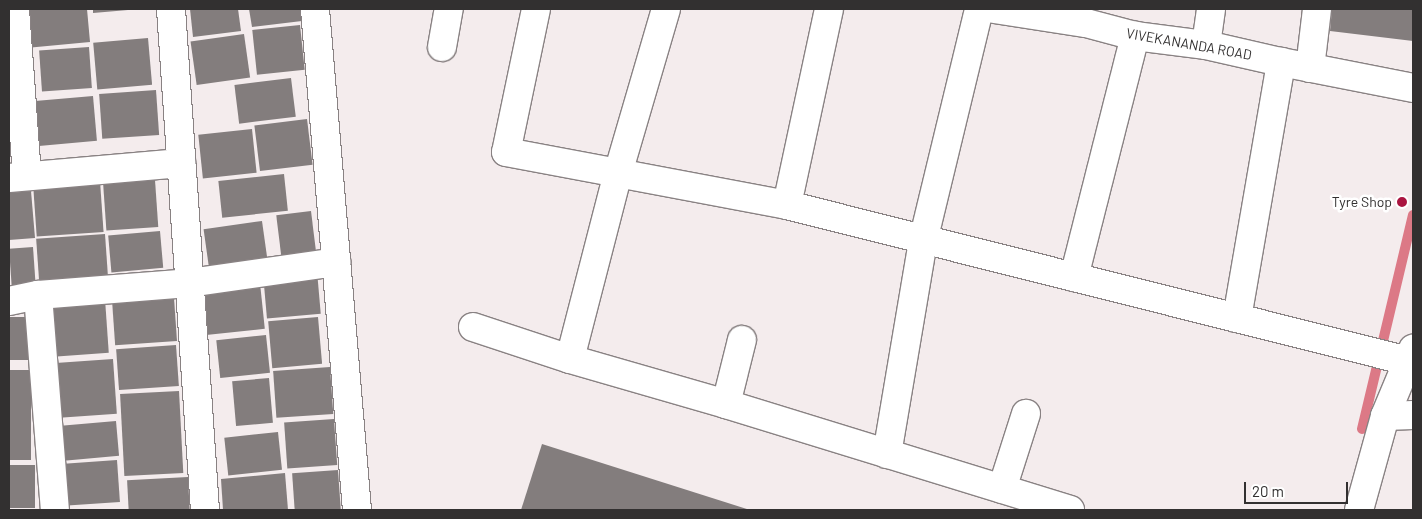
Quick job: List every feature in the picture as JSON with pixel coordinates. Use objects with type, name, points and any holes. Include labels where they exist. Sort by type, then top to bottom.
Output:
[{"type":"street","points":[[16,9],[18,177],[181,163]]},
{"type":"street","points":[[171,9],[205,510]]},
{"type":"street","points":[[315,9],[358,510]]},
{"type":"street","points":[[442,47],[449,9]]},
{"type":"street","points":[[536,9],[506,152],[787,205],[923,241],[1370,351],[1411,355],[1385,416],[1359,510]]},
{"type":"street","points":[[570,359],[618,173],[666,9]]},
{"type":"street","points":[[787,205],[829,9]]},
{"type":"street","points":[[886,454],[923,241],[978,9]]},
{"type":"street","name":"VIVEKANANDA ROAD","points":[[994,9],[1088,16],[1135,36],[1206,45],[1280,62],[1413,88]]},
{"type":"street","points":[[1206,45],[1211,9]]},
{"type":"street","points":[[1310,68],[1317,9]]},
{"type":"street","points":[[1074,277],[1135,36]]},
{"type":"street","points":[[1236,318],[1280,62]]},
{"type":"street","points":[[9,302],[38,295],[189,283],[337,262]]},
{"type":"street","points":[[38,295],[55,510]]},
{"type":"street","points":[[473,327],[570,359],[726,404],[1070,510]]},
{"type":"street","points":[[726,404],[742,340]]},
{"type":"street","points":[[1002,489],[1026,414]]},
{"type":"street","points":[[1385,416],[1413,415]]},
{"type":"building","points":[[23,9],[87,9],[90,42],[26,48]]},
{"type":"building","points":[[93,9],[128,9],[128,10],[93,13]]},
{"type":"building","points":[[190,9],[238,9],[241,31],[193,37]]},
{"type":"building","points":[[249,9],[300,9],[302,21],[252,27]]},
{"type":"building","points":[[1332,9],[1413,9],[1413,41],[1330,31]]},
{"type":"building","points":[[300,25],[305,70],[257,75],[252,30]]},
{"type":"building","points":[[244,34],[250,78],[197,85],[191,42]]},
{"type":"building","points":[[148,38],[152,85],[97,90],[93,43]]},
{"type":"building","points":[[89,47],[92,88],[42,91],[39,50]]},
{"type":"building","points":[[291,78],[296,117],[239,124],[234,85]]},
{"type":"building","points":[[156,90],[159,135],[102,139],[99,94]]},
{"type":"building","points":[[93,96],[97,141],[36,146],[32,101]]},
{"type":"building","points":[[307,119],[313,165],[260,171],[254,125]]},
{"type":"building","points":[[252,129],[257,173],[203,178],[198,135]]},
{"type":"building","points":[[284,174],[288,211],[222,218],[218,181]]},
{"type":"building","points":[[155,180],[158,227],[106,231],[103,184]]},
{"type":"building","points":[[100,181],[104,232],[37,237],[33,186]]},
{"type":"building","points":[[31,191],[35,238],[9,240],[9,193]]},
{"type":"building","points":[[311,211],[317,258],[282,262],[276,215]]},
{"type":"building","points":[[262,221],[268,264],[210,272],[204,229]]},
{"type":"building","points":[[160,231],[163,268],[111,272],[108,236]]},
{"type":"building","points":[[105,234],[108,280],[39,285],[36,239]]},
{"type":"building","points":[[33,247],[36,286],[12,288],[9,249]]},
{"type":"building","points":[[317,271],[321,314],[267,319],[263,276]]},
{"type":"building","points":[[260,283],[265,329],[206,335],[201,289]]},
{"type":"building","points":[[174,298],[177,341],[115,345],[112,302]]},
{"type":"building","points":[[105,299],[109,353],[50,357],[46,303]]},
{"type":"building","points":[[9,317],[33,317],[33,360],[9,360]]},
{"type":"building","points":[[318,317],[322,364],[272,368],[268,321]]},
{"type":"building","points":[[266,335],[270,373],[220,378],[216,340]]},
{"type":"building","points":[[176,345],[179,386],[119,390],[116,349]]},
{"type":"building","points":[[113,359],[117,414],[56,418],[52,363]]},
{"type":"building","points":[[330,367],[333,414],[276,418],[273,371]]},
{"type":"building","points":[[9,370],[31,370],[31,460],[9,460]]},
{"type":"building","points":[[269,378],[273,423],[236,426],[232,381]]},
{"type":"building","points":[[179,391],[183,473],[124,476],[120,394]]},
{"type":"building","points":[[334,419],[337,465],[287,468],[284,422]]},
{"type":"building","points":[[116,421],[119,456],[61,461],[58,426]]},
{"type":"building","points":[[278,432],[282,470],[228,475],[224,438]]},
{"type":"building","points":[[542,444],[750,510],[521,510]]},
{"type":"building","points":[[117,460],[120,502],[60,506],[57,464]]},
{"type":"building","points":[[9,465],[35,465],[35,508],[9,508]]},
{"type":"building","points":[[338,470],[341,510],[295,510],[292,473]]},
{"type":"building","points":[[285,473],[288,510],[223,510],[221,479]]},
{"type":"building","points":[[188,477],[190,510],[129,510],[127,480]]},
{"type":"waterway","points":[[1362,429],[1413,215]]},
{"type":"place","name":"Tyre Shop","points":[[1402,202]]}]
